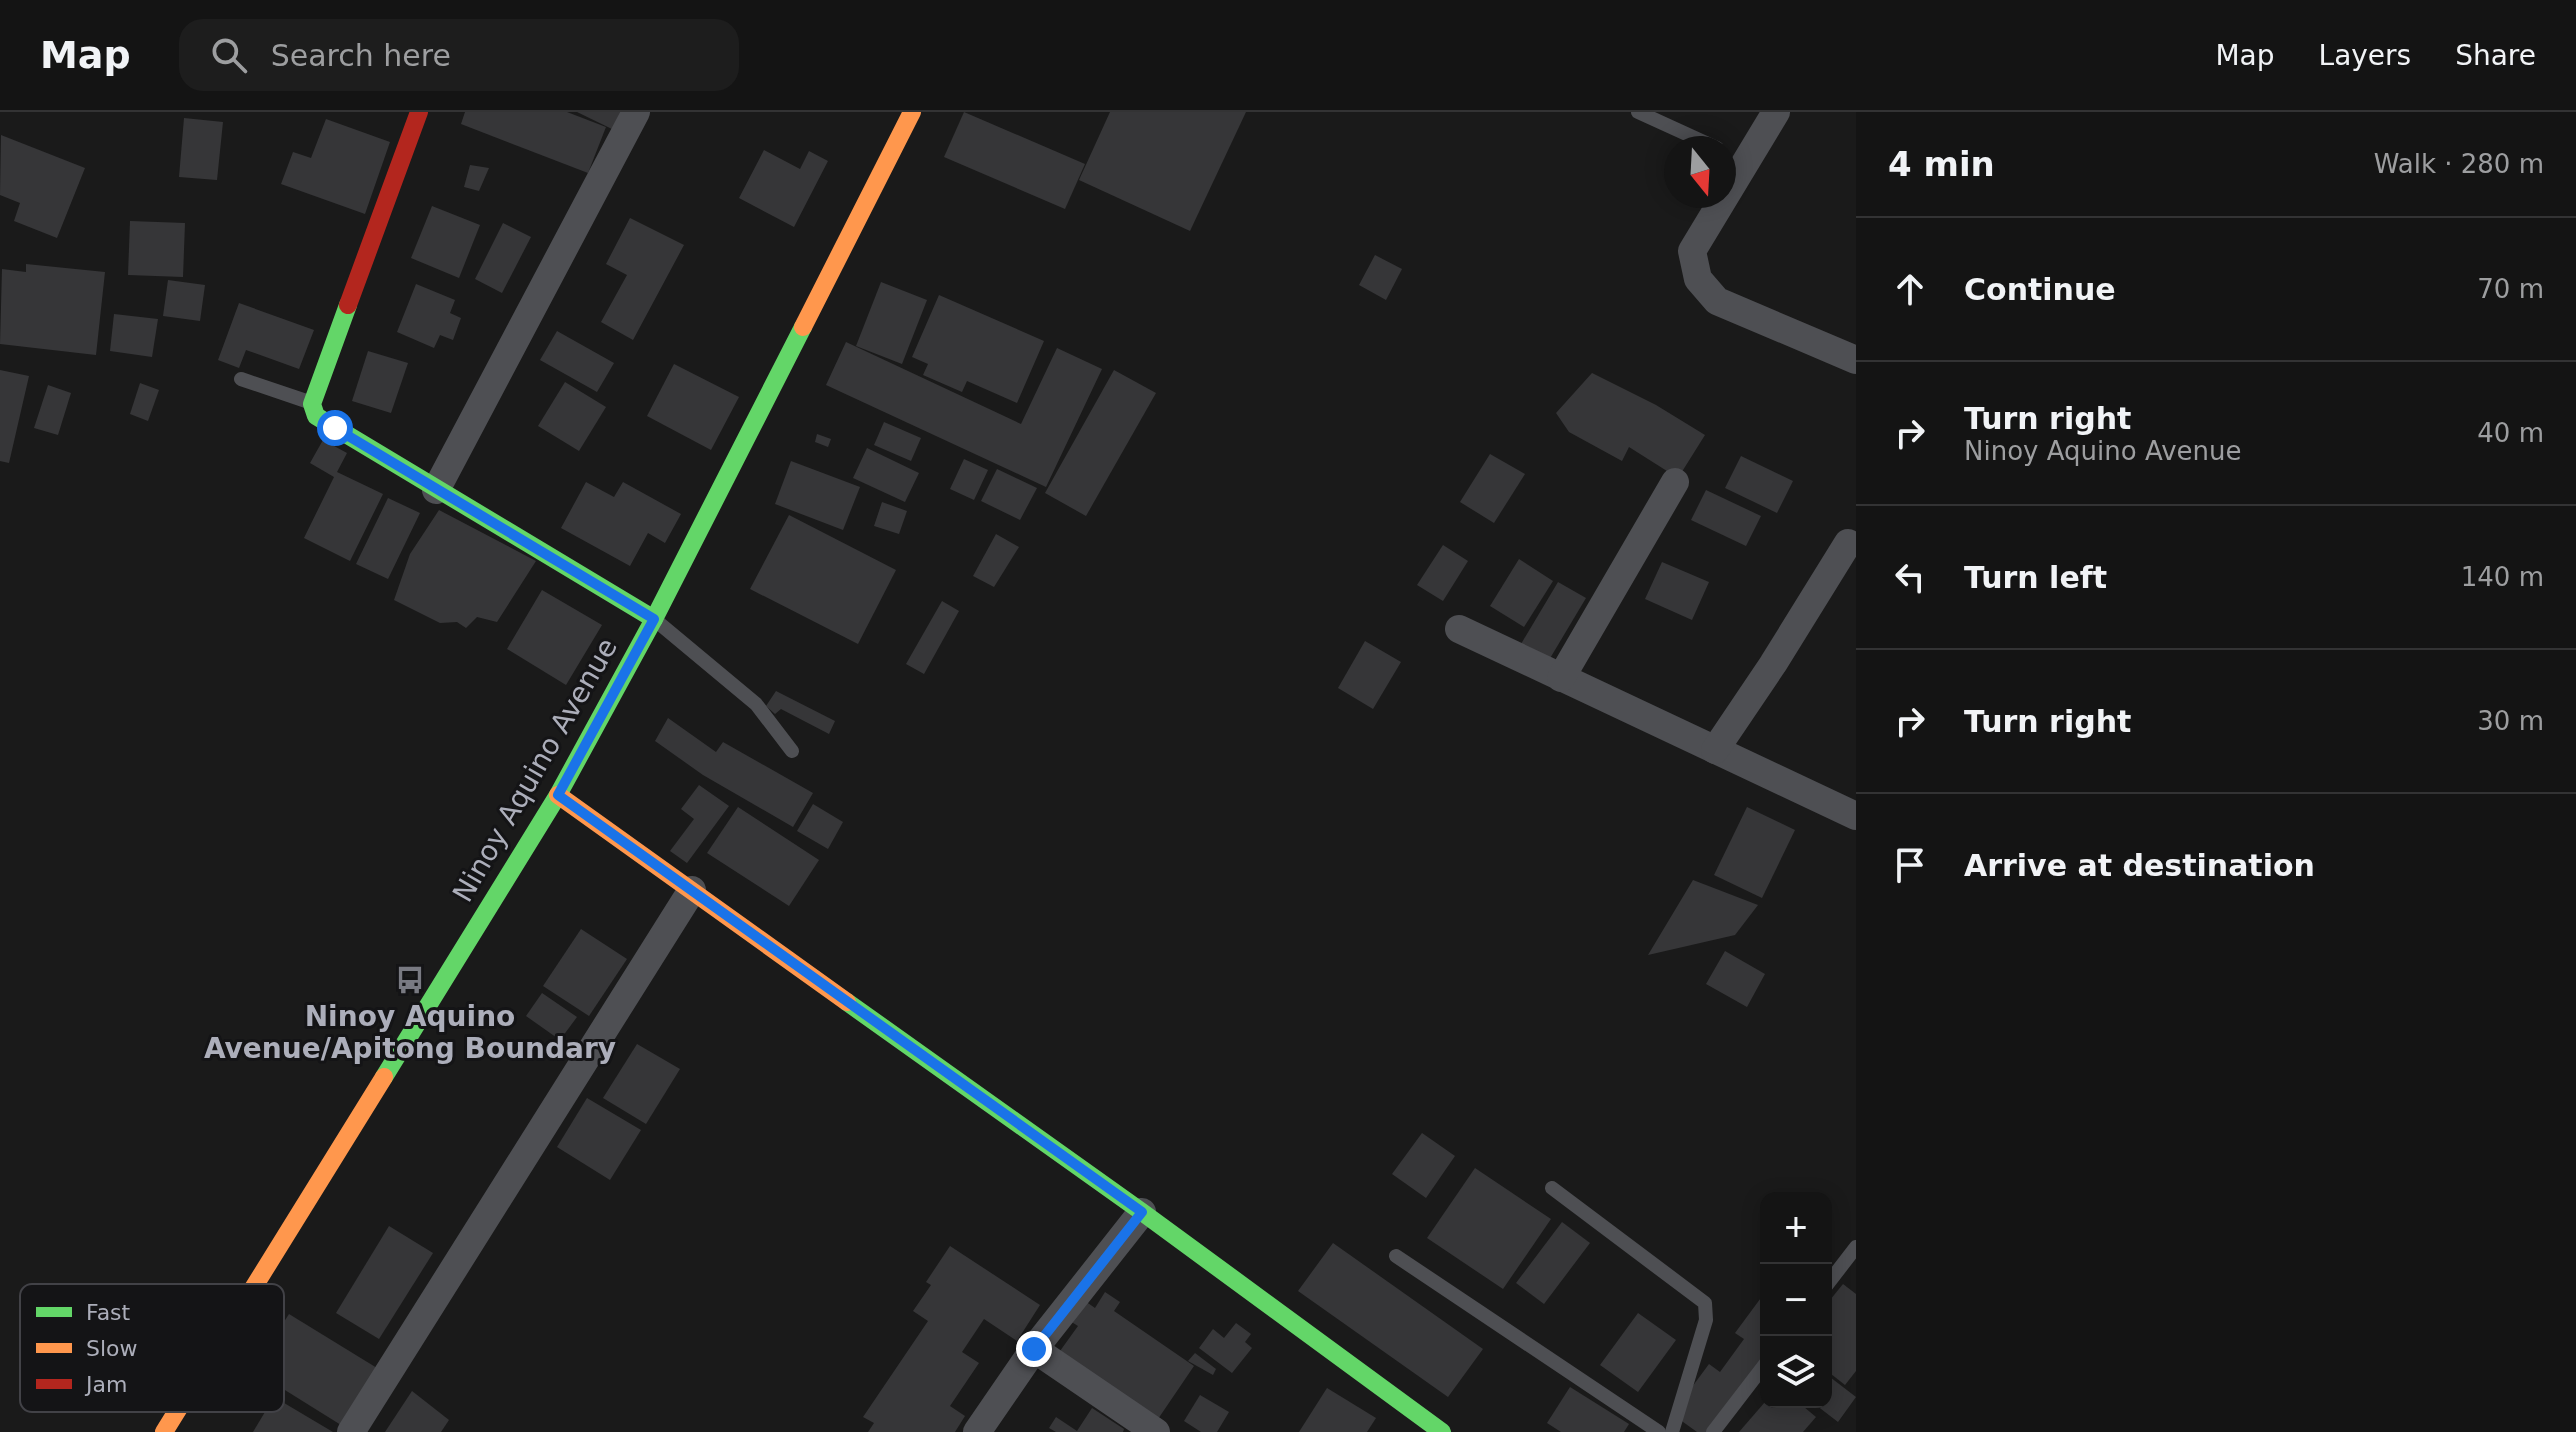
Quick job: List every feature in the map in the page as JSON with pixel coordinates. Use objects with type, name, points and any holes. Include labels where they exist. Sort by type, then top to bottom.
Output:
[{"type":"street","points":[[419,112],[312,404],[316,416],[654,619]]},
{"type":"street","points":[[436,490],[636,112]]},
{"type":"street","name":"Ninoy Aquino Avenue","points":[[256,1284],[558,795],[654,619],[912,112]]},
{"type":"street","points":[[1736,155],[1776,112]]},
{"type":"street","points":[[1711,208],[1692,251],[1698,279],[1717,301],[1856,360]]},
{"type":"street","points":[[1561,678],[1675,482]]},
{"type":"street","points":[[1715,750],[1848,543]]},
{"type":"street","points":[[1459,629],[1856,816]]},
{"type":"street","points":[[558,795],[1142,1212],[1442,1432]]},
{"type":"street","points":[[351,1432],[692,890]]},
{"type":"street","points":[[977,1432],[1034,1349],[1142,1212]]},
{"type":"street","points":[[1034,1349],[1156,1432]]},
{"type":"street","name":"Ninoy Aquino Avenue","points":[[164,1432],[176,1412]]},
{"type":"lane","points":[[1638,112],[1691,136]]},
{"type":"lane","points":[[241,379],[312,404]]},
{"type":"lane","points":[[654,619],[756,704],[792,751]]},
{"type":"lane","points":[[1552,1188],[1705,1303],[1706,1320],[1672,1432]]},
{"type":"lane","points":[[1832,1278],[1856,1247]]},
{"type":"lane","points":[[1396,1256],[1659,1432]]},
{"type":"lane","points":[[1713,1432],[1760,1371]]},
{"type":"building","points":[[465,112],[567,112],[606,127],[588,173],[461,124]]},
{"type":"building","points":[[577,112],[630,112],[614,130]]},
{"type":"building","points":[[964,112],[1085,164],[1065,209],[944,157]]},
{"type":"building","points":[[1110,112],[1246,112],[1190,231],[1079,180]]},
{"type":"building","points":[[184,118],[223,122],[217,180],[179,177]]},
{"type":"building","points":[[326,119],[390,142],[365,214],[281,184],[293,152],[311,158]]},
{"type":"building","points":[[1,135],[85,168],[57,238],[14,221],[20,203],[0,195]]},
{"type":"building","points":[[764,150],[800,169],[809,151],[828,161],[794,227],[739,198]]},
{"type":"building","points":[[470,165],[489,168],[479,191],[464,187]]},
{"type":"building","points":[[432,206],[480,225],[459,278],[411,258]]},
{"type":"building","points":[[630,218],[684,245],[633,340],[601,322],[627,275],[606,264]]},
{"type":"building","points":[[130,221],[185,223],[183,277],[128,275]]},
{"type":"building","points":[[503,223],[531,237],[502,293],[475,279]]},
{"type":"building","points":[[1375,255],[1402,269],[1386,300],[1359,285]]},
{"type":"building","points":[[26,264],[105,272],[96,355],[0,344],[2,269],[26,272]]},
{"type":"building","points":[[168,280],[205,285],[200,321],[163,316]]},
{"type":"building","points":[[881,282],[927,300],[902,364],[856,346]]},
{"type":"building","points":[[416,284],[455,300],[450,313],[461,318],[453,340],[440,335],[434,348],[397,332]]},
{"type":"building","points":[[939,295],[1044,341],[1017,403],[967,381],[962,392],[923,375],[928,364],[912,357]]},
{"type":"building","points":[[239,303],[314,330],[299,369],[246,350],[239,368],[218,360]]},
{"type":"building","points":[[114,314],[158,319],[152,357],[110,351]]},
{"type":"building","points":[[557,331],[614,363],[597,392],[540,360]]},
{"type":"building","points":[[846,342],[1021,424],[1057,348],[1102,369],[1046,487],[826,385]]},
{"type":"building","points":[[368,351],[408,363],[391,413],[352,401]]},
{"type":"building","points":[[674,364],[739,397],[711,450],[647,416]]},
{"type":"building","points":[[0,370],[29,376],[9,463],[0,461]]},
{"type":"building","points":[[1114,370],[1156,393],[1086,516],[1045,493]]},
{"type":"building","points":[[1592,373],[1656,405],[1705,435],[1678,478],[1629,447],[1622,461],[1569,432],[1556,413]]},
{"type":"building","points":[[565,382],[606,407],[579,451],[538,426]]},
{"type":"building","points":[[140,383],[159,390],[148,421],[130,414]]},
{"type":"building","points":[[48,385],[71,393],[58,435],[34,428]]},
{"type":"building","points":[[884,422],[921,438],[911,461],[874,445]]},
{"type":"building","points":[[817,434],[831,439],[828,447],[815,442]]},
{"type":"building","points":[[323,440],[347,453],[337,472],[383,494],[350,561],[304,538],[334,477],[310,463]]},
{"type":"building","points":[[867,448],[919,473],[905,502],[853,478]]},
{"type":"building","points":[[1490,454],[1525,474],[1494,523],[1460,502]]},
{"type":"building","points":[[1741,456],[1793,481],[1777,513],[1725,488]]},
{"type":"building","points":[[964,459],[988,470],[974,500],[950,489]]},
{"type":"building","points":[[791,461],[860,487],[843,530],[775,504]]},
{"type":"building","points":[[997,469],[1037,488],[1020,520],[981,501]]},
{"type":"building","points":[[586,482],[614,497],[623,482],[681,514],[665,543],[648,533],[630,566],[561,528]]},
{"type":"building","points":[[1706,490],[1761,516],[1746,546],[1691,520]]},
{"type":"building","points":[[388,498],[420,513],[388,579],[356,564]]},
{"type":"building","points":[[882,502],[907,511],[899,534],[874,526]]},
{"type":"building","points":[[439,510],[536,561],[497,622],[477,617],[466,628],[457,622],[440,623],[394,600],[410,554]]},
{"type":"building","points":[[789,515],[896,570],[858,644],[750,589]]},
{"type":"building","points":[[996,534],[1019,547],[994,587],[973,576]]},
{"type":"building","points":[[1443,545],[1468,561],[1443,601],[1417,585]]},
{"type":"building","points":[[1519,559],[1553,581],[1524,627],[1490,606]]},
{"type":"building","points":[[1662,562],[1709,582],[1692,620],[1645,599]]},
{"type":"building","points":[[1558,582],[1586,598],[1549,660],[1521,644]]},
{"type":"building","points":[[542,590],[602,625],[566,685],[507,649]]},
{"type":"building","points":[[942,601],[959,611],[924,674],[906,664]]},
{"type":"building","points":[[1365,641],[1401,662],[1373,709],[1338,688]]},
{"type":"building","points":[[776,691],[835,721],[829,734],[781,709],[775,714],[766,706]]},
{"type":"building","points":[[668,718],[716,752],[723,742],[813,793],[793,827],[703,775],[655,741]]},
{"type":"building","points":[[699,785],[729,806],[687,863],[670,851],[694,819],[681,809]]},
{"type":"building","points":[[813,804],[843,822],[828,849],[797,831]]},
{"type":"building","points":[[738,807],[819,860],[789,906],[707,853]]},
{"type":"building","points":[[1747,807],[1795,830],[1762,898],[1714,875]]},
{"type":"building","points":[[1693,880],[1758,905],[1735,935],[1648,955]]},
{"type":"building","points":[[581,929],[627,959],[589,1016],[543,986]]},
{"type":"building","points":[[1725,951],[1765,974],[1747,1007],[1706,984]]},
{"type":"building","points":[[542,993],[577,1017],[560,1040],[526,1016]]},
{"type":"building","points":[[637,1044],[680,1069],[646,1124],[603,1098]]},
{"type":"building","points":[[587,1098],[641,1130],[610,1180],[557,1147]]},
{"type":"building","points":[[1422,1133],[1455,1156],[1426,1198],[1392,1174]]},
{"type":"building","points":[[1475,1168],[1551,1219],[1503,1289],[1427,1238]]},
{"type":"building","points":[[1562,1222],[1590,1243],[1544,1304],[1516,1283]]},
{"type":"building","points":[[389,1226],[433,1253],[379,1339],[336,1313]]},
{"type":"building","points":[[1333,1243],[1483,1349],[1448,1397],[1298,1291]]},
{"type":"building","points":[[950,1246],[1040,1305],[1017,1341],[984,1319],[962,1352],[979,1363],[950,1406],[965,1416],[955,1432],[868,1432],[874,1423],[863,1417],[928,1321],[913,1311],[931,1285],[926,1282]]},
{"type":"building","points":[[1843,1284],[1856,1294],[1856,1371],[1845,1385],[1832,1375],[1832,1298]]},
{"type":"building","points":[[1105,1292],[1120,1302],[1114,1311],[1194,1366],[1158,1419],[1060,1351],[1078,1326],[1070,1321],[1085,1301],[1095,1308]]},
{"type":"building","points":[[1760,1299],[1760,1364],[1709,1432],[1697,1432],[1672,1414],[1709,1364],[1720,1372],[1744,1339],[1735,1333]]},
{"type":"building","points":[[1638,1313],[1676,1340],[1638,1392],[1600,1365]]},
{"type":"building","points":[[289,1314],[377,1368],[341,1425],[284,1389],[284,1322]]},
{"type":"building","points":[[1236,1323],[1251,1334],[1245,1342],[1252,1348],[1232,1373],[1199,1348],[1213,1329],[1224,1338]]},
{"type":"building","points":[[1195,1353],[1216,1369],[1213,1375],[1188,1361]]},
{"type":"building","points":[[1832,1379],[1856,1397],[1838,1422],[1820,1408],[1832,1408]]},
{"type":"building","points":[[1570,1387],[1629,1424],[1624,1432],[1561,1432],[1547,1423]]},
{"type":"building","points":[[1327,1388],[1376,1418],[1367,1432],[1299,1432]]},
{"type":"building","points":[[412,1391],[449,1420],[441,1432],[385,1432]]},
{"type":"building","points":[[1200,1395],[1229,1412],[1217,1432],[1201,1432],[1184,1421]]},
{"type":"building","points":[[284,1403],[333,1432],[253,1432],[265,1412],[284,1412]]},
{"type":"building","points":[[1092,1408],[1124,1429],[1123,1432],[1056,1432],[1049,1428],[1056,1417],[1077,1431]]},
{"type":"building","points":[[1760,1408],[1805,1408],[1816,1417],[1803,1432],[1739,1432]]},
{"type":"traffic: fast","points":[[348,305],[312,404],[316,416],[654,619]]},
{"type":"traffic: fast","points":[[384,1077],[558,795],[654,619],[803,327]]},
{"type":"traffic: fast","points":[[847,1002],[1142,1212],[1442,1432]]},
{"type":"traffic: slow","points":[[803,327],[912,112]]},
{"type":"traffic: slow","points":[[558,795],[847,1002]]},
{"type":"traffic: slow","points":[[256,1284],[384,1077]]},
{"type":"traffic: slow","points":[[164,1432],[176,1412]]},
{"type":"traffic: jam","points":[[348,305],[419,112]]},
{"type":"place","name":"Ninoy Aquino Avenue/Apitong Boundary","points":[[410,980]]},
{"type":"route","points":[[335,428],[654,619],[558,795],[1142,1212],[1034,1349]]}]
